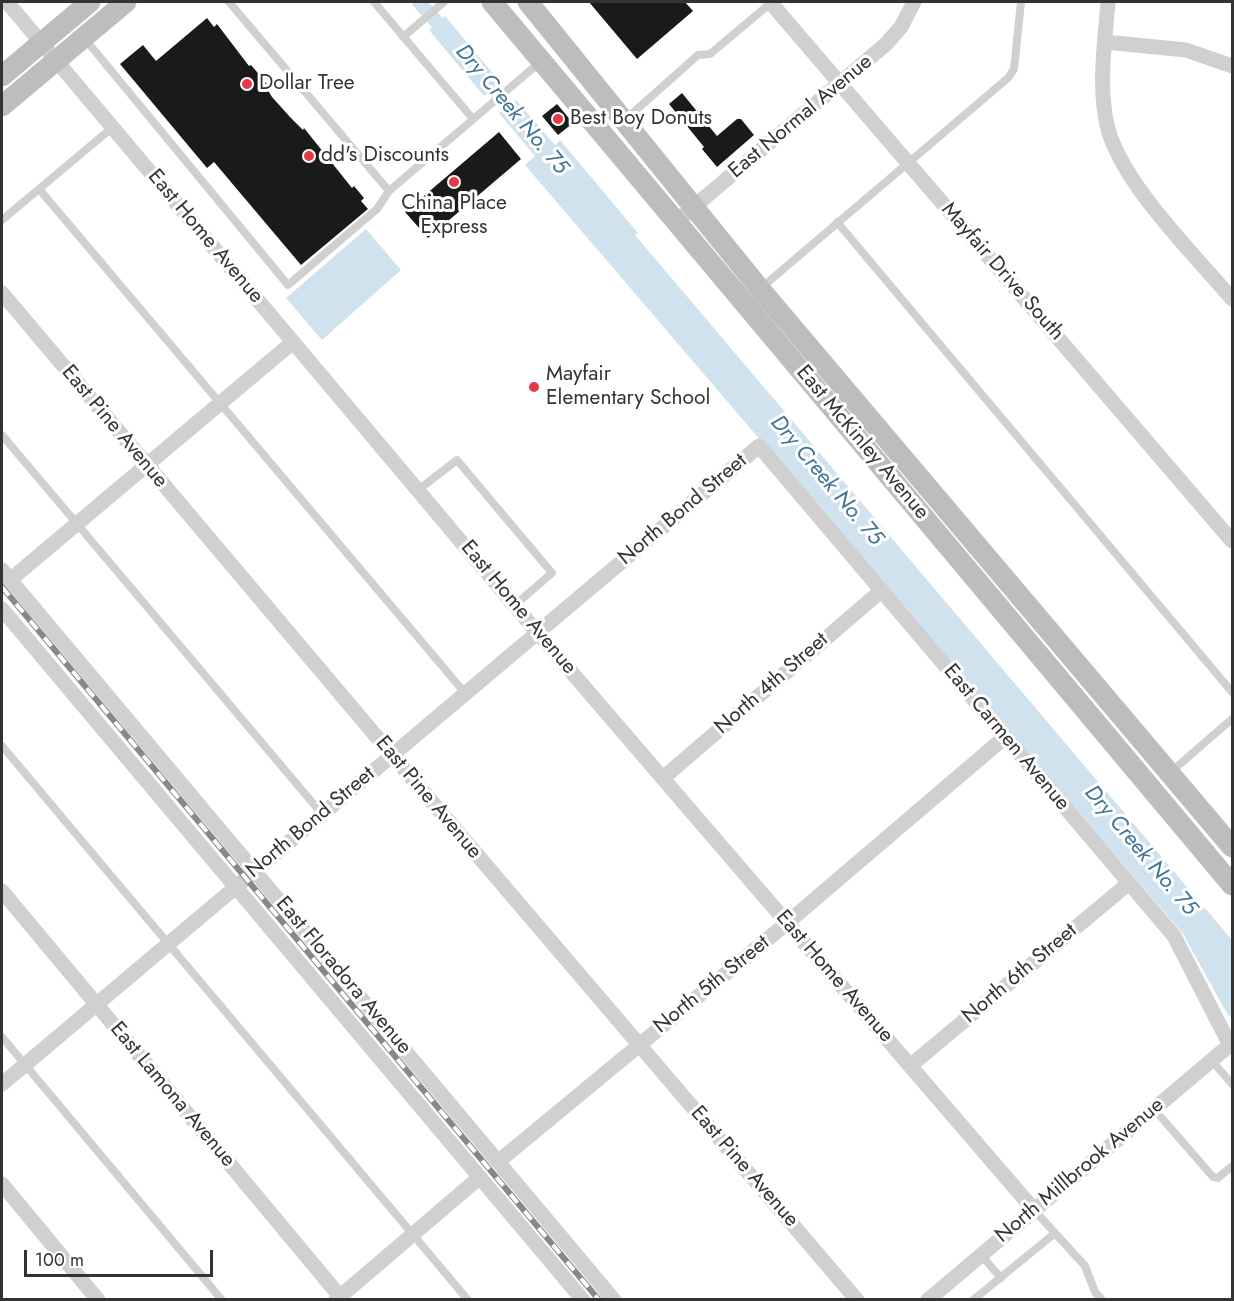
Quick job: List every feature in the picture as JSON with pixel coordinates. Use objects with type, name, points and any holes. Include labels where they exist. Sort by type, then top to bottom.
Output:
[{"type":"main road","points":[[2,76],[90,2]]},
{"type":"main road","points":[[2,106],[126,2]]},
{"type":"main road","name":"East McKinley Avenue","points":[[492,2],[1233,885]]},
{"type":"main road","points":[[507,2],[554,57],[600,91]]},
{"type":"main road","name":"East McKinley Avenue","points":[[528,2],[760,289],[1231,843]]},
{"type":"main road","points":[[1106,735],[1144,764],[1208,838],[1222,844],[1231,843]]},
{"type":"street","name":"East Home Avenue","points":[[7,2],[537,632],[1034,1210]]},
{"type":"street","name":"Mayfair Drive South","points":[[772,2],[908,164],[1233,541]]},
{"type":"street","name":"East Normal Avenue","points":[[676,222],[841,85],[886,44],[901,27],[914,2]]},
{"type":"street","points":[[1108,2],[1103,94],[1107,124],[1121,162],[1136,184],[1233,300]]},
{"type":"street","points":[[1105,42],[1186,50],[1233,66]]},
{"type":"street","name":"East Pine Avenue","points":[[2,293],[392,755],[857,1299]]},
{"type":"street","points":[[6,575],[77,524],[293,342]]},
{"type":"street","name":"North Bond Street","points":[[2,1084],[759,446]]},
{"type":"street","name":"East Carmen Avenue","points":[[759,446],[1174,936],[1232,1044]]},
{"type":"street","name":"East Floradora Avenue","points":[[6,575],[614,1299]]},
{"type":"street","name":"North 4th Street","points":[[663,778],[882,591]]},
{"type":"street","name":"East Floradora Avenue","points":[[2,609],[583,1299]]},
{"type":"street","name":"North 5th Street","points":[[499,1161],[787,923],[1005,737]]},
{"type":"street","name":"North 6th Street","points":[[910,1066],[1129,883]]},
{"type":"street","name":"East Lamona Avenue","points":[[2,891],[339,1298]]},
{"type":"street","name":"North Millbrook Avenue","points":[[928,1299],[1232,1044]]},
{"type":"street","points":[[339,1298],[480,1177]]},
{"type":"street","points":[[2,1184],[98,1299]]},
{"type":"lane","points":[[229,2],[388,190]]},
{"type":"lane","points":[[374,2],[473,119]]},
{"type":"lane","points":[[624,120],[698,55],[710,54],[772,2]]},
{"type":"lane","points":[[760,289],[1008,78],[1014,69],[1021,2]]},
{"type":"lane","points":[[403,37],[441,4]]},
{"type":"lane","points":[[83,38],[288,285],[377,209],[388,190],[542,61]]},
{"type":"lane","points":[[2,220],[112,127]]},
{"type":"lane","points":[[39,189],[465,693]]},
{"type":"lane","points":[[837,222],[1233,692]]},
{"type":"lane","points":[[2,435],[322,814]]},
{"type":"lane","points":[[418,490],[457,460],[552,573],[515,605]]},
{"type":"lane","points":[[1170,772],[1233,719]]},
{"type":"lane","points":[[2,746],[468,1299]]},
{"type":"lane","points":[[2,1037],[222,1299]]},
{"type":"lane","points":[[1212,1060],[1233,1084]]},
{"type":"lane","points":[[1154,1109],[1213,1177],[1218,1178],[1233,1166]]},
{"type":"lane","points":[[1034,1210],[1085,1266],[1094,1296],[1102,1299]]},
{"type":"lane","points":[[974,1299],[1054,1234]]},
{"type":"lane","points":[[981,1255],[1001,1278]]},
{"type":"water","points":[[445,16],[501,83],[484,96],[429,30]]},
{"type":"water","points":[[516,100],[555,145],[560,140],[638,233],[635,235],[1232,940],[1232,1017],[1228,1015],[1183,934],[525,165],[535,156],[499,113]]},
{"type":"water","points":[[366,229],[401,270],[322,340],[286,298]]},
{"type":"building","points":[[589,2],[685,2],[693,11],[637,59]]},
{"type":"building","points":[[207,18],[214,27],[217,24],[249,66],[251,65],[268,85],[266,87],[272,97],[303,130],[304,128],[352,188],[354,186],[364,198],[361,201],[368,209],[301,265],[214,162],[207,168],[120,64],[143,45],[156,61]]},
{"type":"building","points":[[682,93],[717,136],[737,119],[741,119],[754,135],[717,167],[669,104]]},
{"type":"building","name":"Best Boy Donuts","points":[[557,104],[573,123],[558,135],[542,116]]},
{"type":"building","points":[[499,132],[521,159],[428,238],[405,212]]},
{"type":"waterway","name":"Dry Creek No. 75","points":[[419,2],[449,36]]},
{"type":"waterway","name":"Dry Creek No. 75","points":[[483,76],[518,119]]},
{"type":"railway","points":[[2,587],[599,1300]]},
{"type":"place","name":"Dollar Tree","points":[[247,84]]},
{"type":"place","name":"Best Boy Donuts","points":[[558,119]]},
{"type":"place","name":"dd's Discounts","points":[[309,156]]},
{"type":"place","name":"China Place Express","points":[[454,182]]},
{"type":"place","name":"Mayfair Elementary School","points":[[534,387]]}]
